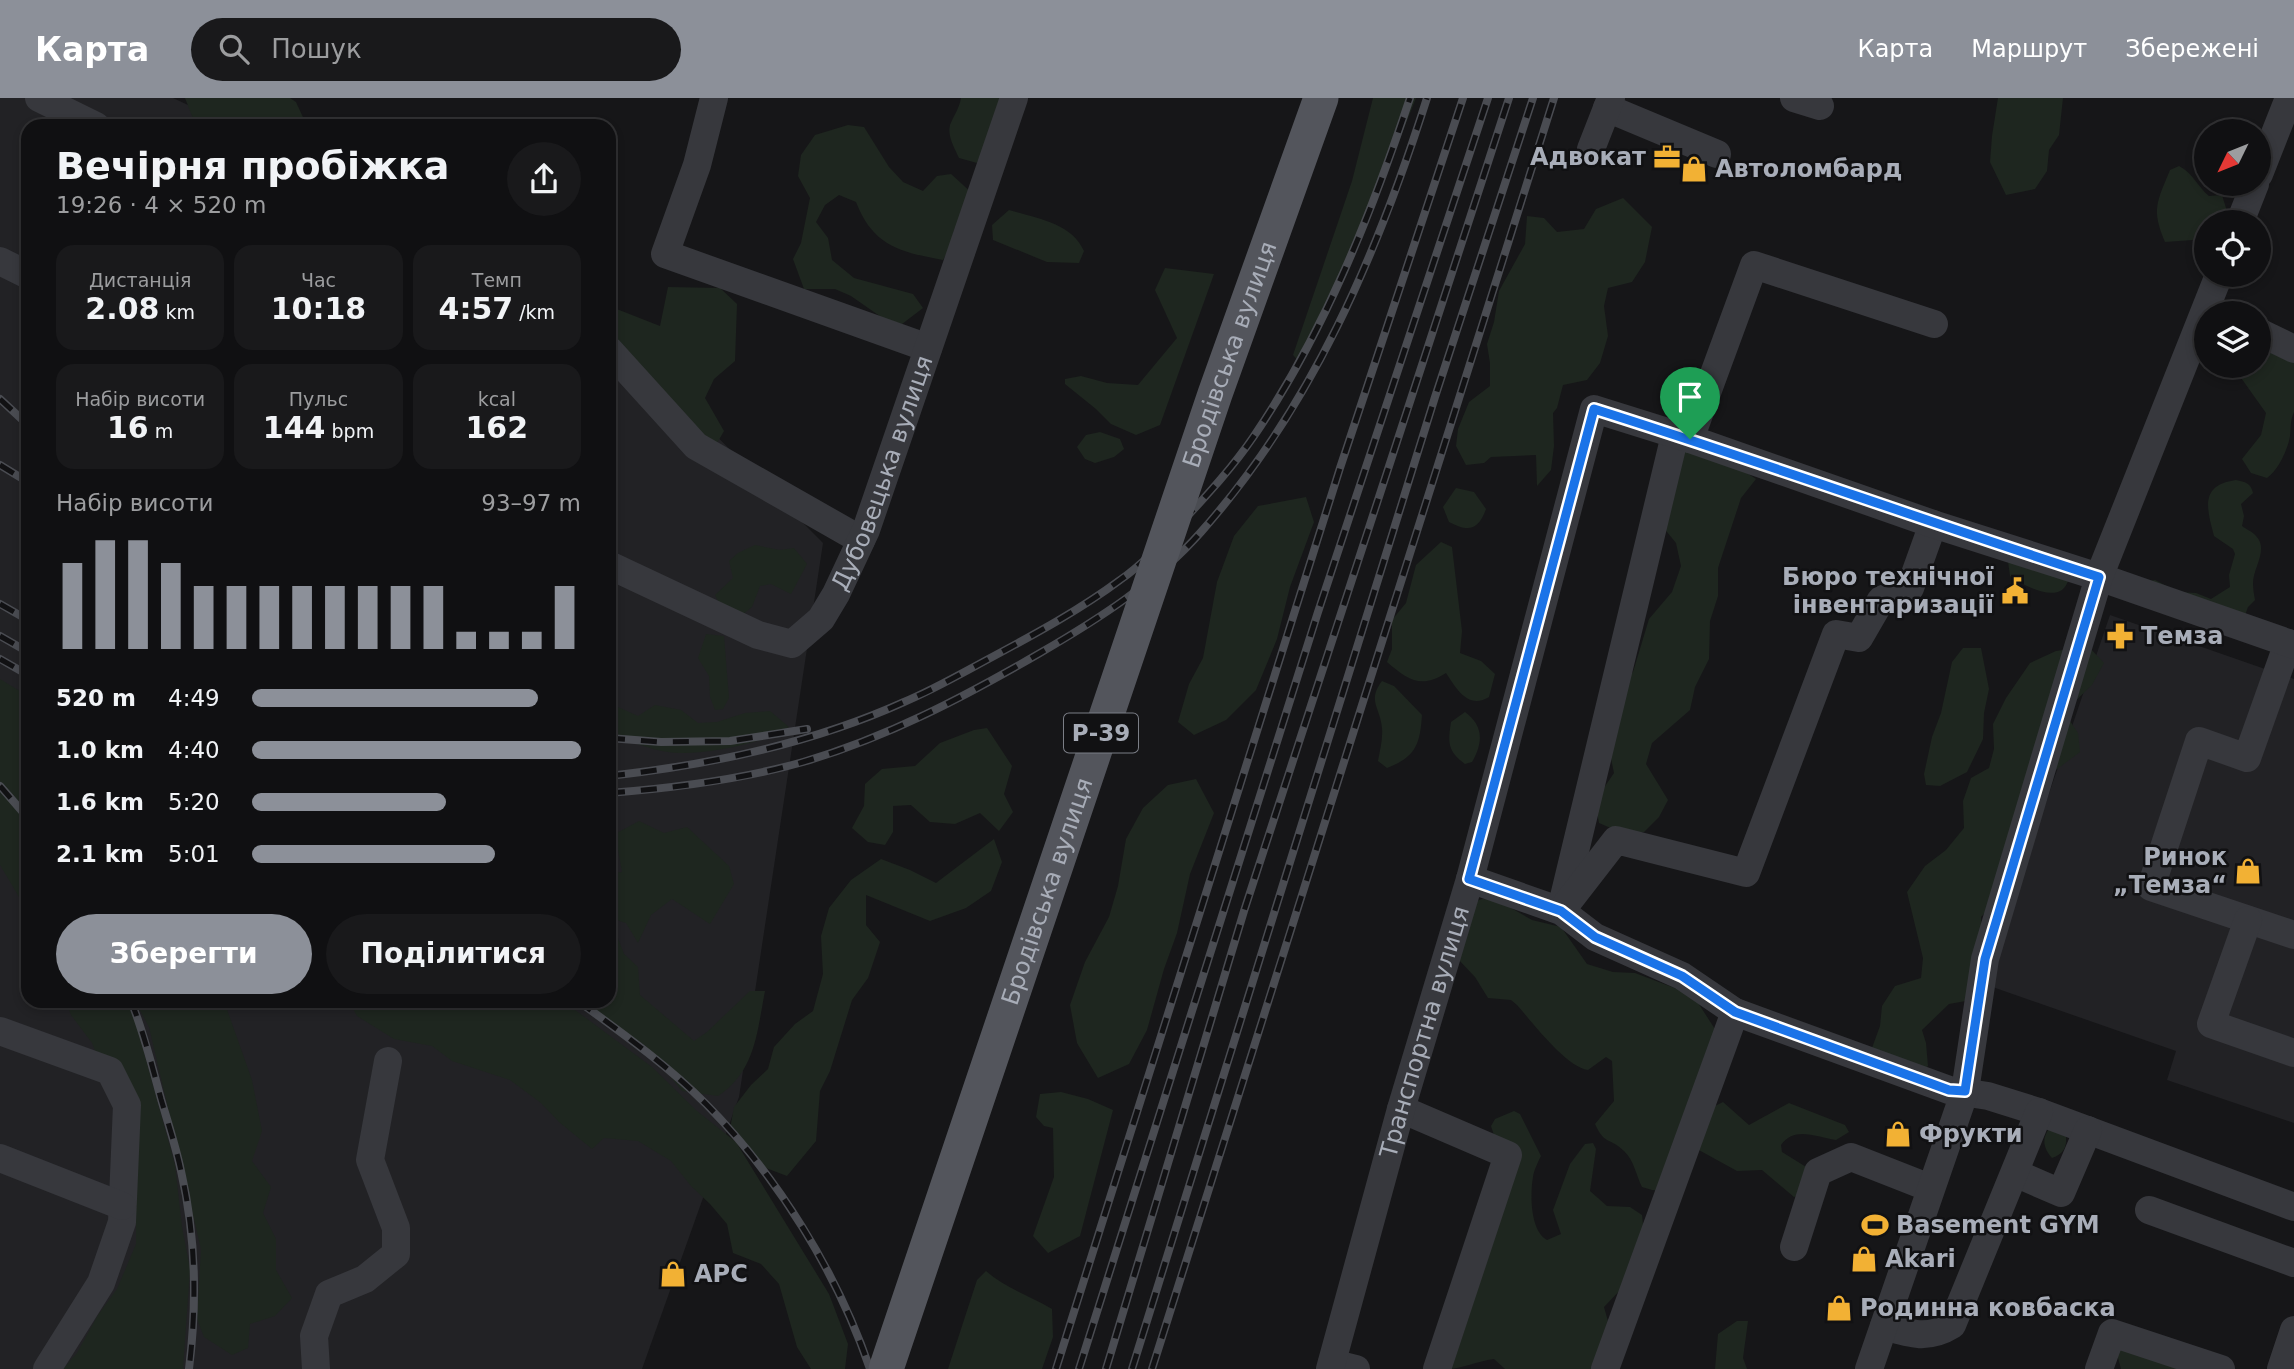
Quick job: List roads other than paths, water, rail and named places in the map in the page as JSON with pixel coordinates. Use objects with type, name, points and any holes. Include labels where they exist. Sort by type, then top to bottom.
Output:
[{"type":"main road","name":"Бродівська вулиця","points":[[887,1369],[1215,394],[1321,98]]},
{"type":"street","points":[[39,98],[82,119]]},
{"type":"street","points":[[713,98],[697,165],[666,254],[928,348]]},
{"type":"street","name":"Дубовецька вулиця","points":[[616,568],[758,635],[792,645],[821,619],[861,540],[1014,98]]},
{"type":"street","points":[[2272,141],[2289,98]]},
{"type":"street","points":[[1591,149],[1609,103],[1717,154]]},
{"type":"street","points":[[0,261],[21,272]]},
{"type":"street","points":[[1561,911],[1683,437],[1754,265],[1934,324]]},
{"type":"street","points":[[2271,338],[2294,349]]},
{"type":"street","points":[[1869,1369],[1965,1091],[1985,959],[2099,577],[2194,353]]},
{"type":"street","points":[[616,358],[696,446],[861,540]]},
{"type":"street","name":"Транспортна вулиця","points":[[1339,1367],[1401,1109],[1469,879],[1594,409],[1683,437]]},
{"type":"street","points":[[1683,437],[2291,644],[2248,758],[2199,741],[2151,887],[2294,935]]},
{"type":"street","points":[[1561,911],[1616,840],[1746,873],[1836,634],[1859,638],[1881,600],[1910,588],[1933,524]]},
{"type":"street","points":[[1469,879],[1561,911],[1595,937],[1682,976],[1735,1012],[1949,1090],[1965,1091],[2039,1112],[2294,1207]]},
{"type":"street","points":[[2248,920],[2211,1024],[2294,1053]]},
{"type":"street","points":[[1605,1369],[1735,1012]]},
{"type":"street","points":[[0,1031],[110,1071],[127,1105],[122,1223],[101,1283],[47,1369]]},
{"type":"street","points":[[316,1369],[314,1336],[329,1294],[365,1279],[396,1254],[396,1228],[370,1160],[388,1061]]},
{"type":"street","points":[[1401,1109],[1508,1155],[1437,1369]]},
{"type":"street","points":[[1884,1325],[1912,1335],[1939,1333],[1952,1325],[2039,1112]]},
{"type":"street","points":[[2015,1173],[2061,1193],[2088,1130]]},
{"type":"street","points":[[1794,1247],[1818,1172],[1851,1157],[1930,1188]]},
{"type":"street","points":[[0,1158],[122,1206]]},
{"type":"street","points":[[2149,1210],[2294,1263]]},
{"type":"street","points":[[2281,1369],[2294,1330]]},
{"type":"street","points":[[2099,1369],[2112,1333],[2221,1369]]},
{"type":"railway","points":[[616,775],[684,766],[759,751],[869,717],[938,686],[1042,629],[1090,601],[1137,567],[1229,470],[1279,397],[1344,272],[1379,186],[1410,98]]},
{"type":"railway","points":[[616,792],[682,786],[755,774],[803,762],[865,741],[983,685],[1083,627],[1146,584],[1184,550],[1241,484],[1308,381],[1363,271],[1427,98]]},
{"type":"railway","points":[[1056,1369],[1340,468],[1463,98]]},
{"type":"railway","points":[[1079,1369],[1318,612],[1488,98]]},
{"type":"railway","points":[[1106,1369],[1244,911],[1509,98]]},
{"type":"railway","points":[[1132,1369],[1435,397],[1533,98]]},
{"type":"railway","points":[[1152,1369],[1554,98]]},
{"type":"railway","points":[[0,399],[21,418]]},
{"type":"railway","points":[[0,465],[21,478]]},
{"type":"railway","points":[[0,604],[21,616]]},
{"type":"railway","points":[[0,636],[21,648]]},
{"type":"railway","points":[[0,659],[21,671]]},
{"type":"railway","points":[[616,739],[661,742],[730,741],[807,729]]},
{"type":"railway","points":[[0,786],[21,810]]},
{"type":"railway","points":[[134,1008],[179,1162],[190,1220],[194,1270],[189,1369]]},
{"type":"railway","points":[[587,1008],[676,1076],[706,1104],[757,1163],[781,1194],[823,1262],[841,1297],[870,1369]]},
{"type":"place","name":"Адвокат","points":[[1667,157]]},
{"type":"place","name":"Автоломбард","points":[[1694,169]]},
{"type":"place","name":"Бюро технічної інвентаризації","points":[[2015,591]]},
{"type":"place","name":"Темза","points":[[2120,636]]},
{"type":"place","name":"Ринок „Темза“","points":[[2248,871]]},
{"type":"place","name":"Фрукти","points":[[1898,1134]]},
{"type":"place","name":"Basement GYM","points":[[1875,1225]]},
{"type":"place","name":"Akari","points":[[1864,1259]]},
{"type":"place","name":"АРС","points":[[673,1274]]},
{"type":"place","name":"Родинна ковбаска","points":[[1839,1308]]}]
